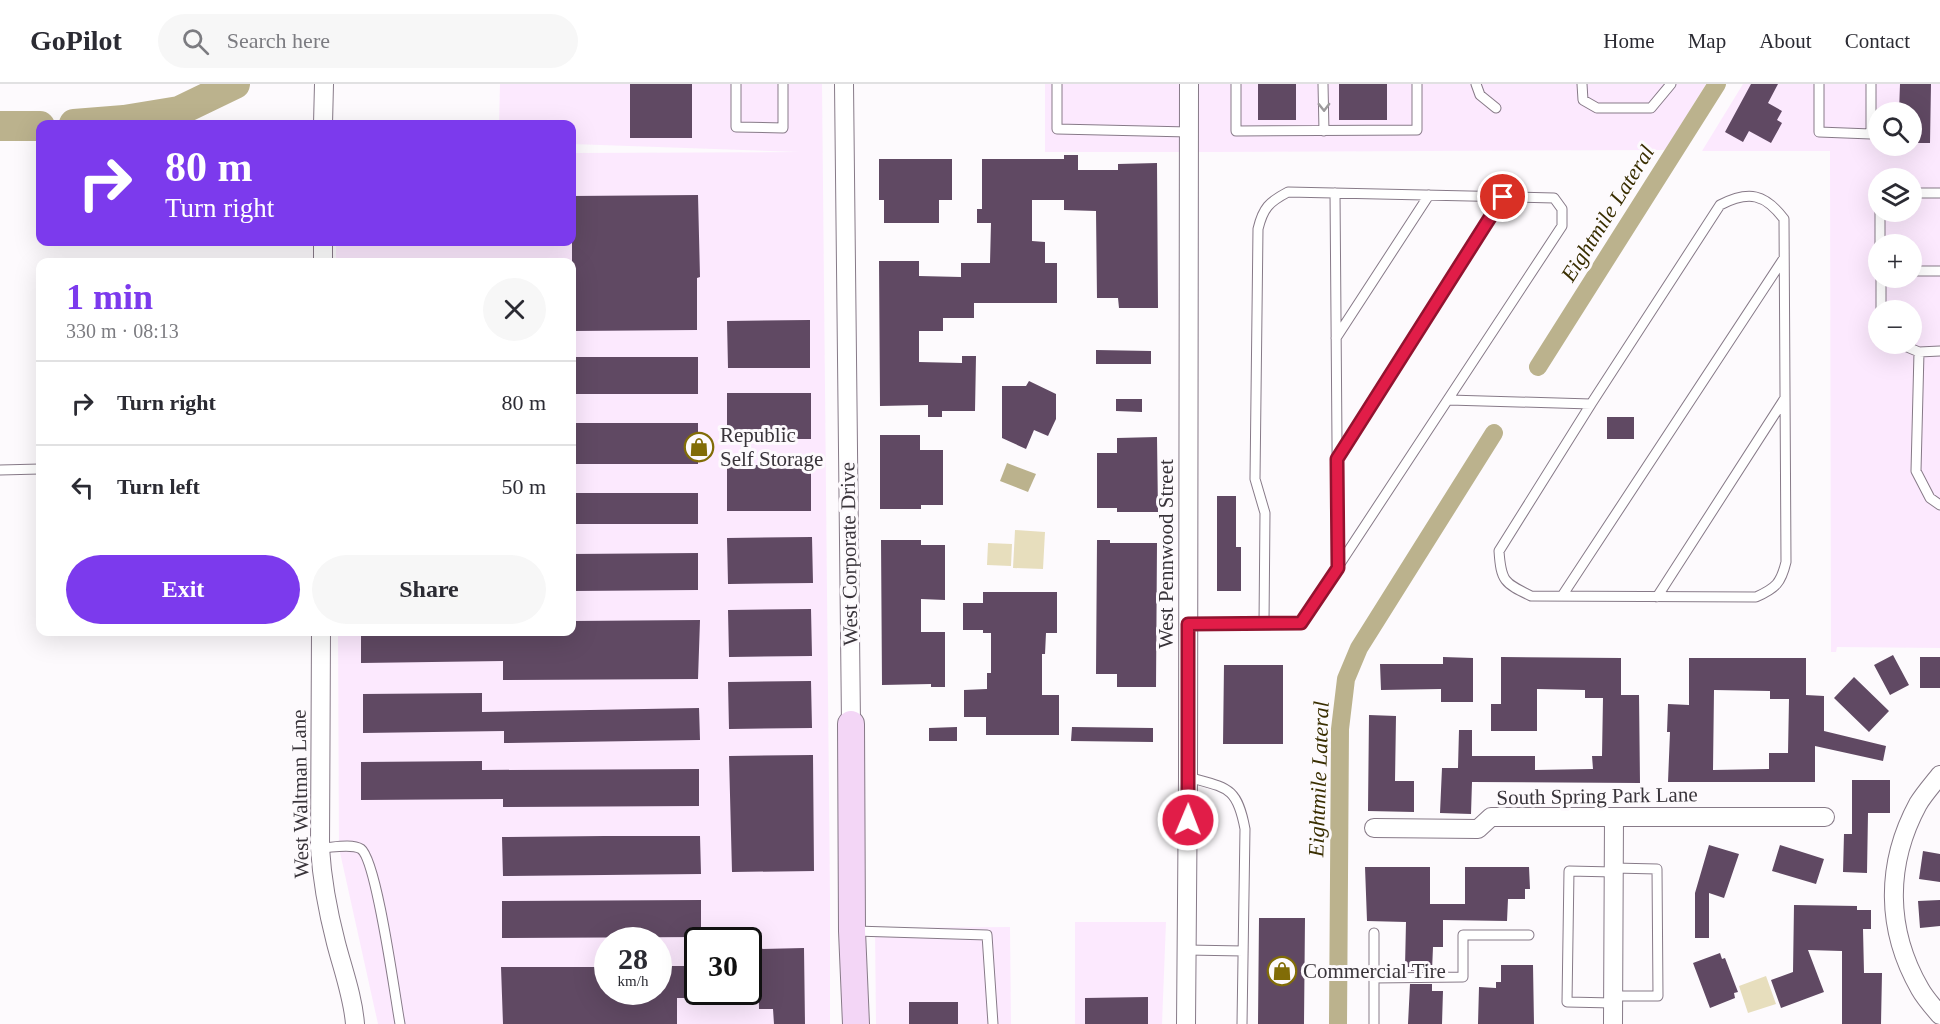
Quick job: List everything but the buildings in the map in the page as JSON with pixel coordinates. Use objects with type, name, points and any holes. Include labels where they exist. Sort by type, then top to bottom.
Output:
[{"type":"street","points":[[323,120],[324,84]]},
{"type":"street","name":"West Corporate Drive","points":[[844,84],[852,931],[856,1024]]},
{"type":"street","name":"West Pennwood Street","points":[[1186,1024],[1189,84]]},
{"type":"street","name":"West Waltman Lane","points":[[321,636],[320,848],[322,882],[354,1010],[355,1024]]},
{"type":"street","points":[[1940,775],[1918,803],[1902,839],[1893,879],[1894,918],[1904,956],[1921,991],[1940,1015]]},
{"type":"street","name":"South Spring Park Lane","points":[[1374,828],[1478,829],[1491,817],[1825,817]]},
{"type":"street","points":[[1613,1024],[1614,817]]},
{"type":"lane","points":[[735,84],[736,127],[783,128],[783,84]]},
{"type":"lane","points":[[1057,84],[1057,129],[1189,132]]},
{"type":"lane","points":[[1236,84],[1236,131],[1417,130],[1417,84]]},
{"type":"lane","points":[[1323,84],[1324,131]]},
{"type":"lane","points":[[1476,84],[1480,95],[1496,108]]},
{"type":"lane","points":[[1582,84],[1583,100],[1597,108],[1651,108],[1671,84]]},
{"type":"lane","points":[[1819,84],[1819,132],[1871,134],[1871,84]]},
{"type":"lane","points":[[1188,624],[1301,623],[1562,226],[1562,209],[1554,198],[1288,192],[1273,200],[1262,213],[1258,229],[1255,479],[1265,513],[1264,623]]},
{"type":"lane","points":[[1335,193],[1338,568]]},
{"type":"lane","points":[[1922,193],[1940,193]]},
{"type":"lane","points":[[1336,338],[1429,195]]},
{"type":"lane","points":[[1737,196],[1754,196],[1773,204],[1784,219],[1785,398],[1786,562],[1783,578],[1771,590],[1756,597],[1531,596],[1512,587],[1500,573],[1499,551],[1591,404],[1720,205],[1737,196]]},
{"type":"lane","points":[[1337,459],[1503,197]]},
{"type":"lane","points":[[1562,596],[1784,258]]},
{"type":"lane","points":[[1922,272],[1940,271]]},
{"type":"lane","points":[[1922,352],[1940,351]]},
{"type":"lane","points":[[1919,354],[1916,471],[1930,498],[1940,505]]},
{"type":"lane","points":[[1657,597],[1785,398]]},
{"type":"lane","points":[[1449,400],[1591,404]]},
{"type":"lane","points":[[0,470],[36,469]]},
{"type":"lane","points":[[1188,777],[1219,786],[1231,793],[1238,800],[1242,812],[1245,829],[1242,1024]]},
{"type":"lane","points":[[320,848],[354,847],[360,849],[368,859],[381,909],[400,1024]]},
{"type":"lane","points":[[1657,869],[1658,996],[1567,1002],[1569,871],[1614,870],[1657,869]]},
{"type":"lane","points":[[852,931],[987,935],[993,1024]]},
{"type":"lane","points":[[1374,933],[1374,1024]]},
{"type":"lane","points":[[1374,978],[1463,977],[1463,936],[1529,935]]},
{"type":"lane","points":[[1186,950],[1243,951]]},
{"type":"shaded area","name":"Republic Self Storage","points":[[500,84],[822,84],[830,1024],[378,1024],[339,848],[338,636],[576,636],[576,258],[336,258],[336,246],[576,246],[576,153],[800,152],[576,144],[576,120],[499,120]]},
{"type":"shaded area","points":[[1045,84],[1706,84],[1665,150],[1045,152]]},
{"type":"shaded area","points":[[1743,84],[1940,84],[1940,648],[1837,647],[1836,652],[1831,652],[1830,151],[1702,151]]},
{"type":"shaded area","points":[[1007,463],[1036,474],[1028,492],[1000,481]]},
{"type":"shaded area","points":[[1015,530],[1045,532],[1043,569],[1013,568]]},
{"type":"shaded area","points":[[988,543],[1012,544],[1011,566],[987,565]]},
{"type":"shaded area","points":[[1075,922],[1166,922],[1162,1024],[1075,1024]]},
{"type":"shaded area","points":[[1010,927],[1011,1024],[876,1024],[875,928]]},
{"type":"shaded area","points":[[1766,976],[1776,1004],[1748,1013],[1739,986]]},
{"type":"waterway","points":[[124,120],[179,111],[235,84]]},
{"type":"waterway","name":"Eightmile Lateral","points":[[1538,367],[1717,84]]},
{"type":"waterway","points":[[0,126],[36,126]]},
{"type":"waterway","name":"Eightmile Lateral","points":[[1338,1024],[1340,729],[1346,679],[1359,648],[1494,433]]},
{"type":"place","name":"Republic Self Storage","points":[[699,447]]},
{"type":"place","name":"Commercial Tire","points":[[1282,971]]},
{"type":"route","points":[[1188,820],[1188,624],[1301,623],[1338,568],[1337,459],[1503,197]]}]
